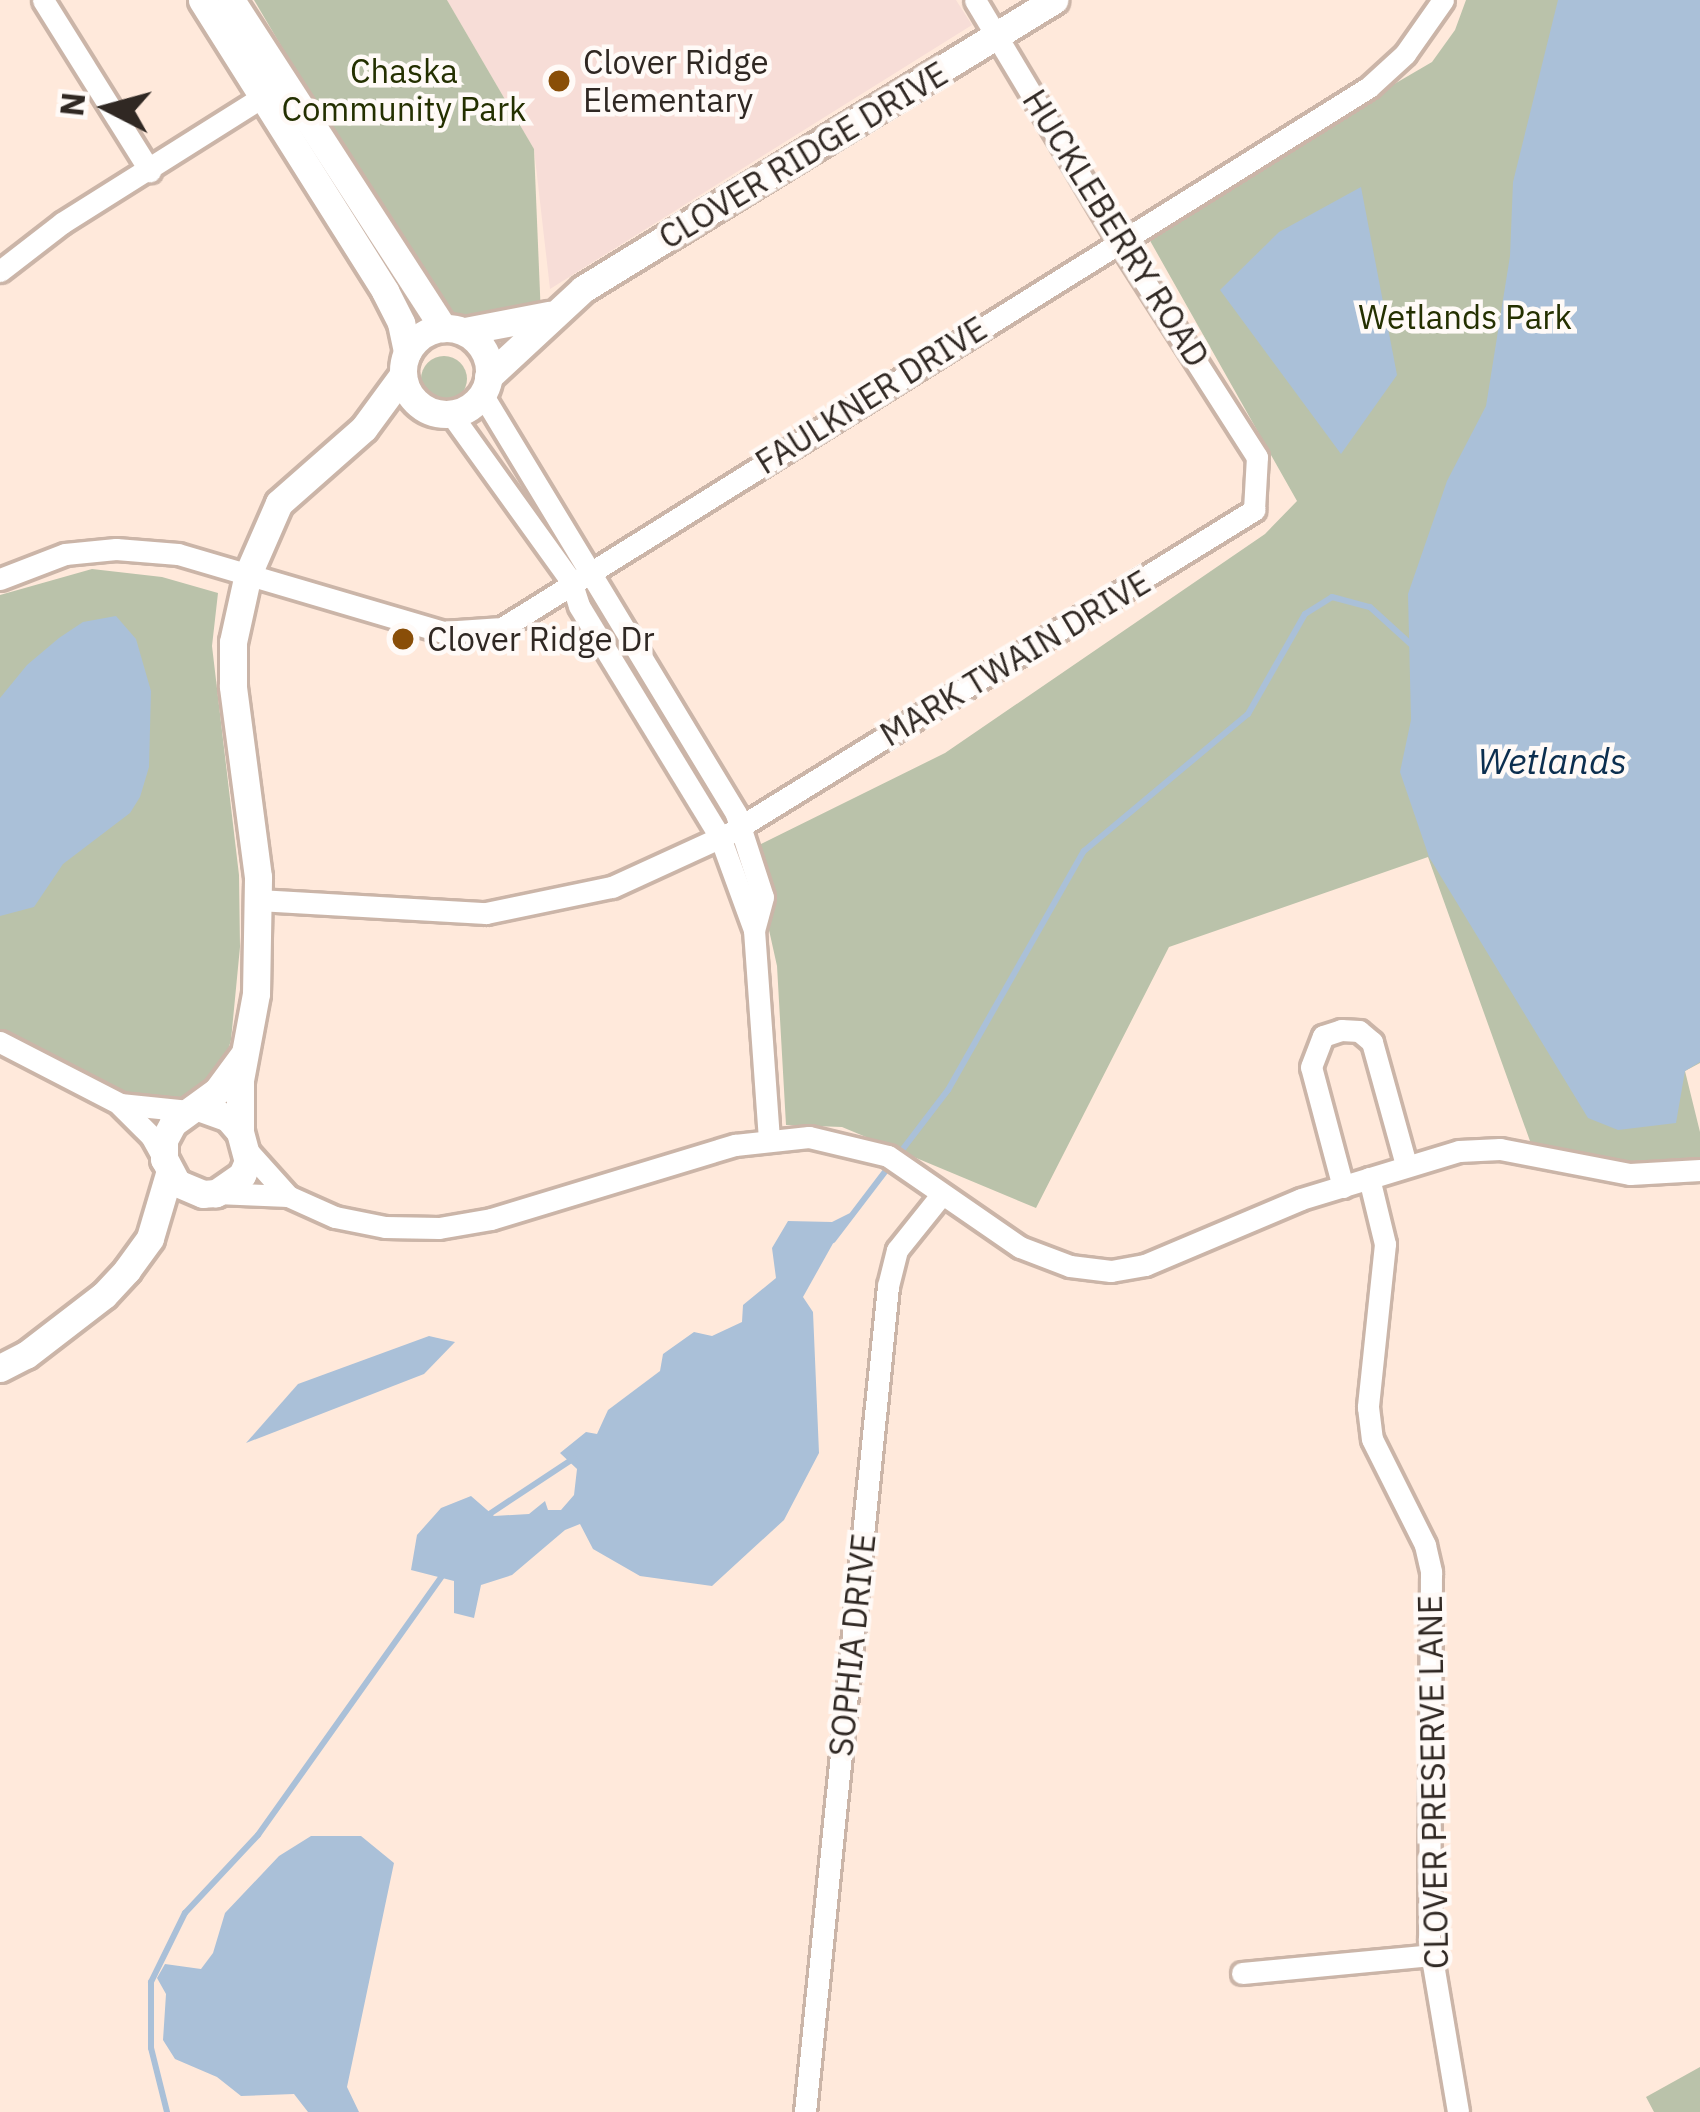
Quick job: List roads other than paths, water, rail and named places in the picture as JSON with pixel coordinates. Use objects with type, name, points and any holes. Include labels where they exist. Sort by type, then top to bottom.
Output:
[{"type":"street","points":[[43,0],[150,171]]},
{"type":"street","points":[[202,0],[454,330],[484,351],[485,386],[579,576],[579,606],[730,832],[754,930],[769,1138]]},
{"type":"street","points":[[231,0],[273,90],[401,323],[412,398],[442,413],[579,576]]},
{"type":"street","name":"HUCKLEBERRY ROAD","points":[[975,0],[1121,244],[1258,457]]},
{"type":"street","name":"CLOVER RIDGE DRIVE","points":[[485,386],[554,313],[584,289],[1054,0]]},
{"type":"street","name":"FAULKNER DRIVE","points":[[0,579],[65,554],[116,549],[178,554],[463,634],[502,628],[1369,87],[1404,56],[1443,0]]},
{"type":"street","points":[[0,271],[62,223],[273,90]]},
{"type":"street","name":"CLOVER RIDGE DRIVE","points":[[454,330],[554,313]]},
{"type":"street","points":[[0,1368],[26,1355],[104,1295],[150,1238],[242,1174],[248,1161],[242,1140],[244,1054],[256,994],[258,901],[232,642],[248,574],[279,503],[364,428],[422,335],[454,330]]},
{"type":"street","points":[[364,428],[442,413],[485,386]]},
{"type":"street","name":"MARK TWAIN DRIVE","points":[[258,901],[486,913],[612,887],[730,832],[1229,528],[1254,510],[1258,457]]},
{"type":"street","points":[[1343,1187],[1310,1067],[1324,1036],[1341,1030],[1359,1030],[1372,1042],[1406,1165]]},
{"type":"street","points":[[0,1042],[120,1104],[152,1136],[177,1184],[210,1193],[288,1196],[335,1217],[385,1228],[440,1228],[490,1219],[769,1138],[828,1140],[888,1156],[1020,1247],[1070,1266],[1111,1271],[1145,1265],[1343,1187],[1459,1151],[1500,1149],[1630,1174],[1700,1170]]},
{"type":"street","points":[[150,1238],[166,1166],[164,1140],[173,1123],[195,1109],[244,1054]]},
{"type":"street","points":[[120,1104],[195,1109],[228,1118],[288,1196]]},
{"type":"street","name":"CLOVER PRESERVE LANE","points":[[1369,1178],[1385,1244],[1368,1407],[1372,1439],[1425,1545],[1431,1572],[1431,1955],[1459,2112]]},
{"type":"street","name":"SOPHIA DRIVE","points":[[806,2112],[888,1286],[897,1250],[941,1195]]},
{"type":"street","points":[[1242,1973],[1431,1955]]},
{"type":"water","name":"Wetlands","points":[[1558,0],[1700,0],[1700,1062],[1685,1071],[1676,1123],[1618,1130],[1588,1118],[1429,857],[1400,772],[1411,720],[1408,594],[1447,481],[1486,406],[1510,256],[1513,182]]},
{"type":"water","points":[[1361,187],[1397,375],[1341,454],[1220,290],[1279,232]]},
{"type":"water","points":[[116,616],[136,639],[151,691],[149,767],[140,797],[130,813],[63,864],[34,907],[0,916],[0,698],[27,665],[59,638],[83,622]]},
{"type":"water","points":[[850,1213],[803,1297],[813,1312],[819,1453],[784,1520],[712,1586],[640,1576],[593,1549],[580,1524],[565,1530],[512,1575],[481,1585],[474,1618],[454,1613],[454,1581],[411,1570],[417,1535],[441,1508],[471,1496],[494,1516],[529,1514],[545,1501],[548,1510],[561,1510],[574,1495],[577,1469],[560,1453],[586,1432],[597,1434],[608,1410],[660,1371],[663,1354],[694,1332],[712,1336],[742,1322],[743,1305],[776,1278],[772,1248],[788,1221],[832,1222]]},
{"type":"water","points":[[429,1336],[455,1342],[424,1374],[246,1443],[298,1384]]},
{"type":"water","points":[[311,1836],[361,1836],[394,1863],[347,2087],[359,2112],[308,2112],[294,2094],[241,2096],[217,2077],[175,2059],[163,2040],[166,1994],[157,1978],[165,1964],[201,1969],[213,1953],[225,1913],[279,1856]]},
{"type":"waterway","points":[[899,1154],[948,1090],[1084,851],[1248,714],[1305,614],[1332,597],[1370,607],[1414,647]]},
{"type":"waterway","points":[[833,1240],[891,1164]]},
{"type":"waterway","points":[[485,1517],[574,1458]]},
{"type":"waterway","points":[[167,2112],[151,2048],[151,1982],[185,1913],[258,1835],[442,1576]]},
{"type":"place","name":"Clover Ridge Elementary","points":[[559,81]]},
{"type":"place","name":"Clover Ridge Dr","points":[[403,639]]},
{"type":"park label","name":"Chaska Community Park","points":[[404,90]]},
{"type":"park label","name":"Wetlands Park","points":[[1465,317]]}]
